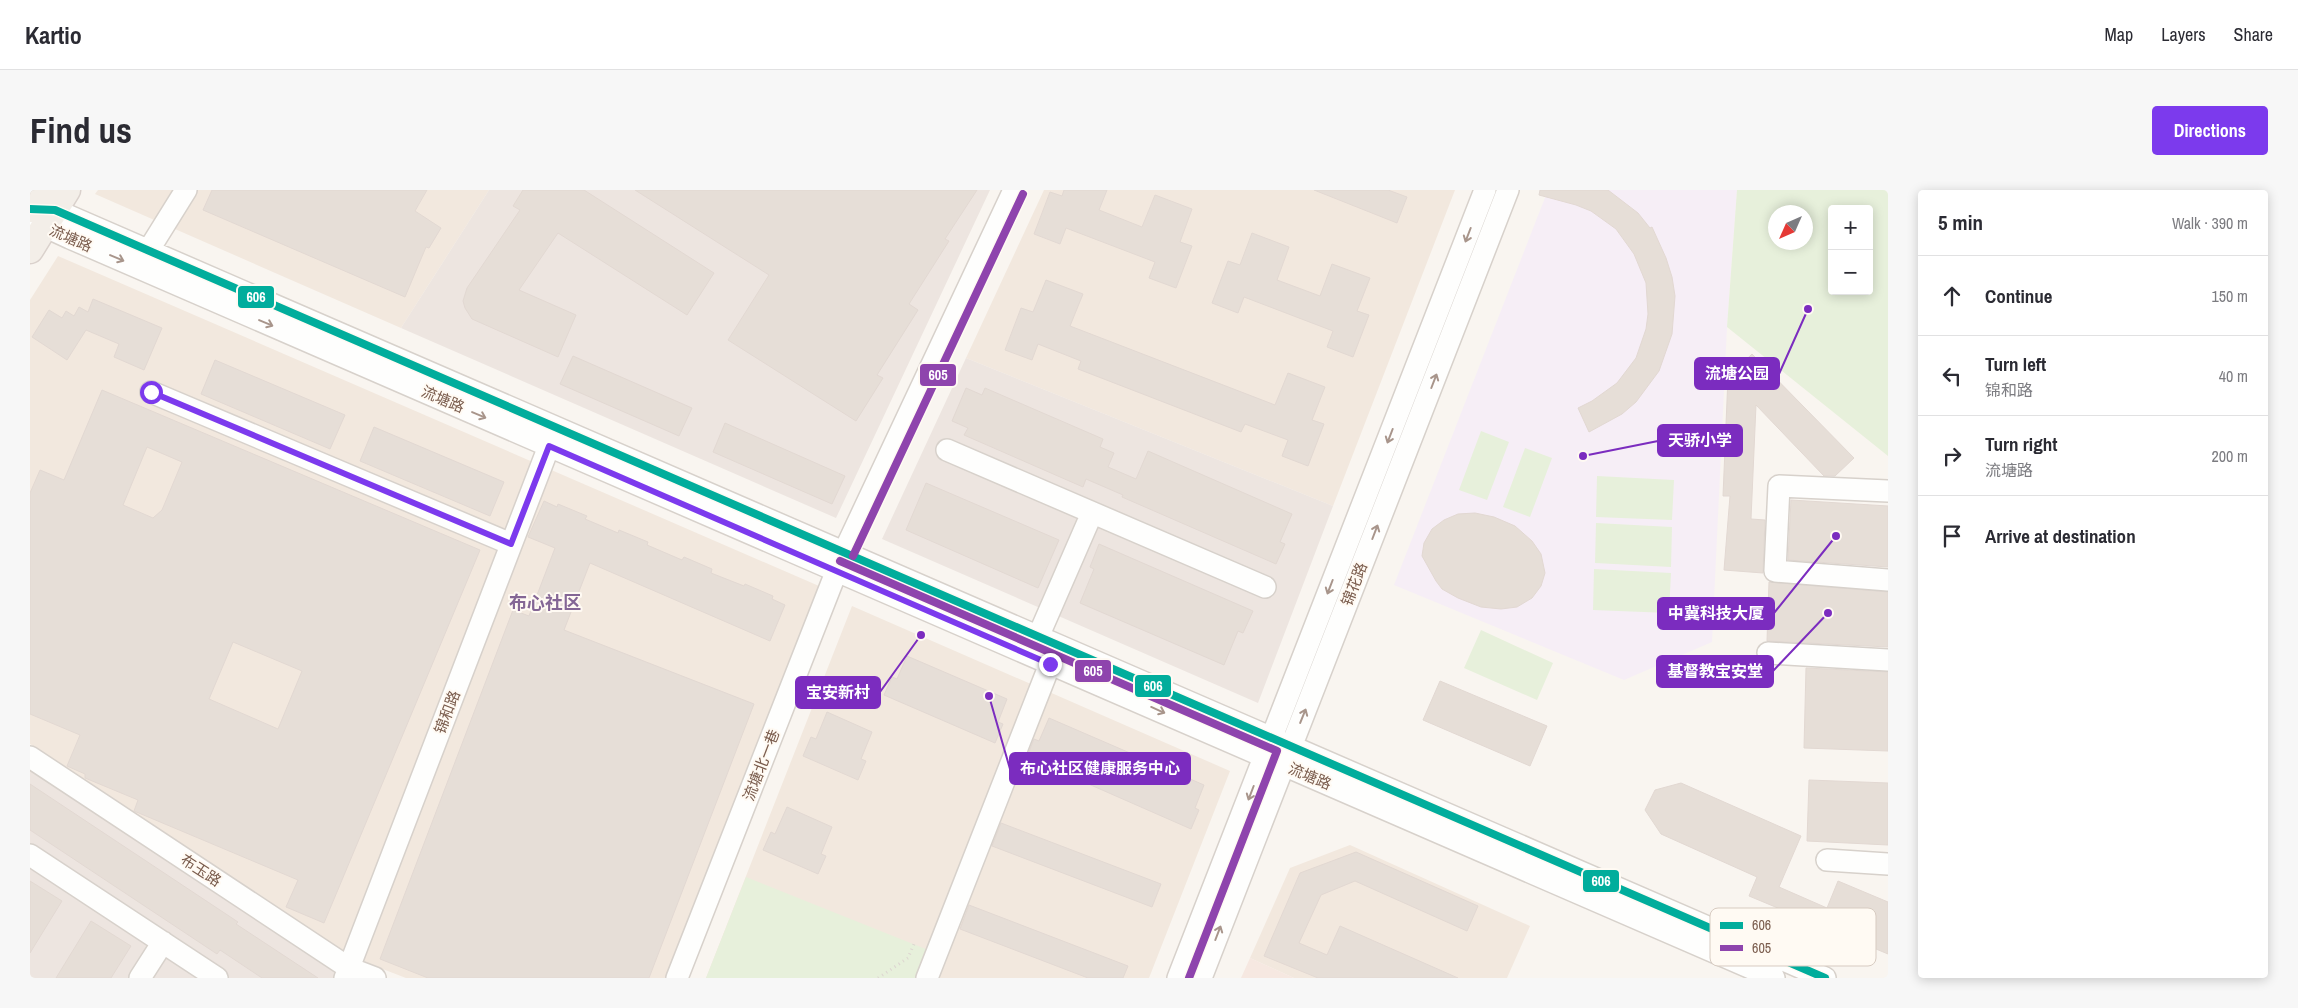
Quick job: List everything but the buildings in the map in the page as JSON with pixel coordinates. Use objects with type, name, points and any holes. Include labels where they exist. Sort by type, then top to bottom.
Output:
[{"type":"main road","points":[[30,250],[45,206]]},
{"type":"street","points":[[148,251],[186,190]]},
{"type":"street","name":"流塘北一巷","points":[[677,978],[840,562],[1014,190]]},
{"type":"street","name":"锦花路","points":[[1201,978],[1278,751],[1485,190]]},
{"type":"street","name":"锦花路","points":[[1178,978],[1278,751],[1508,190]]},
{"type":"street","name":"流塘路","points":[[45,206],[840,562],[1050,664],[1278,751],[1710,930]]},
{"type":"street","name":"流塘路","points":[[45,206],[549,446],[840,562],[1038,637],[1278,751],[1710,949]]},
{"type":"street","points":[[151,392],[511,544]]},
{"type":"street","name":"锦和路","points":[[347,973],[549,446]]},
{"type":"street","points":[[947,450],[1265,587]]},
{"type":"street","points":[[1888,491],[1779,486],[1775,571],[1888,580]]},
{"type":"street","points":[[1038,637],[1092,513]]},
{"type":"street","points":[[1768,653],[1888,660]]},
{"type":"street","points":[[927,978],[1050,664]]},
{"type":"street","name":"布玉路","points":[[30,757],[347,973],[375,978]]},
{"type":"street","points":[[30,855],[217,978]]},
{"type":"street","points":[[1827,860],[1888,864]]},
{"type":"street","points":[[140,978],[162,942]]},
{"type":"street","name":"流塘路","points":[[1748,966],[1774,978]]},
{"type":"street","name":"流塘路","points":[[1796,966],[1825,978]]},
{"type":"path","points":[[878,978],[908,958],[914,944]]},
{"type":"shaded area","points":[[98,190],[489,190],[401,328],[95,194]]},
{"type":"shaded area","points":[[489,190],[990,190],[836,518],[401,328]]},
{"type":"shaded area","points":[[1044,190],[1455,190],[1333,506],[966,358]]},
{"type":"shaded area","points":[[1548,190],[1737,190],[1727,327],[1712,642],[1624,680],[1394,585]]},
{"type":"shaded area","points":[[58,256],[819,586],[666,978],[406,978],[354,958],[30,744],[30,300]]},
{"type":"shaded area","points":[[966,358],[1333,506],[1258,703],[882,539]]},
{"type":"shaded area","points":[[852,606],[1230,771],[1149,978],[706,978]]},
{"type":"shaded area","points":[[30,770],[336,972],[334,978],[30,978]]},
{"type":"shaded area","points":[[1350,845],[1530,926],[1507,978],[1294,978],[1250,958],[1290,868]]},
{"type":"shaded area","points":[[1250,958],[1294,978],[1241,978]]},
{"type":"green space","points":[[1737,190],[1888,190],[1888,456],[1727,327]]},
{"type":"green space","points":[[1481,431],[1509,442],[1487,500],[1459,490]]},
{"type":"green space","points":[[1525,448],[1552,458],[1530,517],[1503,507]]},
{"type":"green space","points":[[1597,476],[1674,480],[1672,520],[1596,517]]},
{"type":"green space","points":[[1596,523],[1672,527],[1671,567],[1595,563]]},
{"type":"green space","points":[[1594,569],[1671,573],[1669,613],[1593,610]]},
{"type":"green space","points":[[1481,630],[1553,663],[1537,700],[1464,668]]},
{"type":"green space","points":[[746,877],[928,950],[917,978],[706,978]]},
{"type":"transit line","name":"605","points":[[853,556],[1023,194]]},
{"type":"transit line","name":"606","points":[[30,209],[55,210],[1710,928]]},
{"type":"transit line","name":"605","points":[[840,561],[1277,751]]},
{"type":"transit line","name":"605","points":[[1189,978],[1277,751]]},
{"type":"transit line","name":"606","points":[[1797,966],[1825,978]]},
{"type":"place","name":"流塘公园","points":[[1808,309]]},
{"type":"place","name":"天骄小学","points":[[1583,456]]},
{"type":"place","name":"中冀科技大厦","points":[[1836,536]]},
{"type":"place","name":"基督教宝安堂","points":[[1828,613]]},
{"type":"place","name":"宝安新村","points":[[921,635]]},
{"type":"place","name":"布心社区健康服务中心","points":[[989,696]]},
{"type":"district","name":"布心社区","points":[[545,602]]},
{"type":"route","points":[[151,392],[511,544],[549,446],[1050,664]]}]
